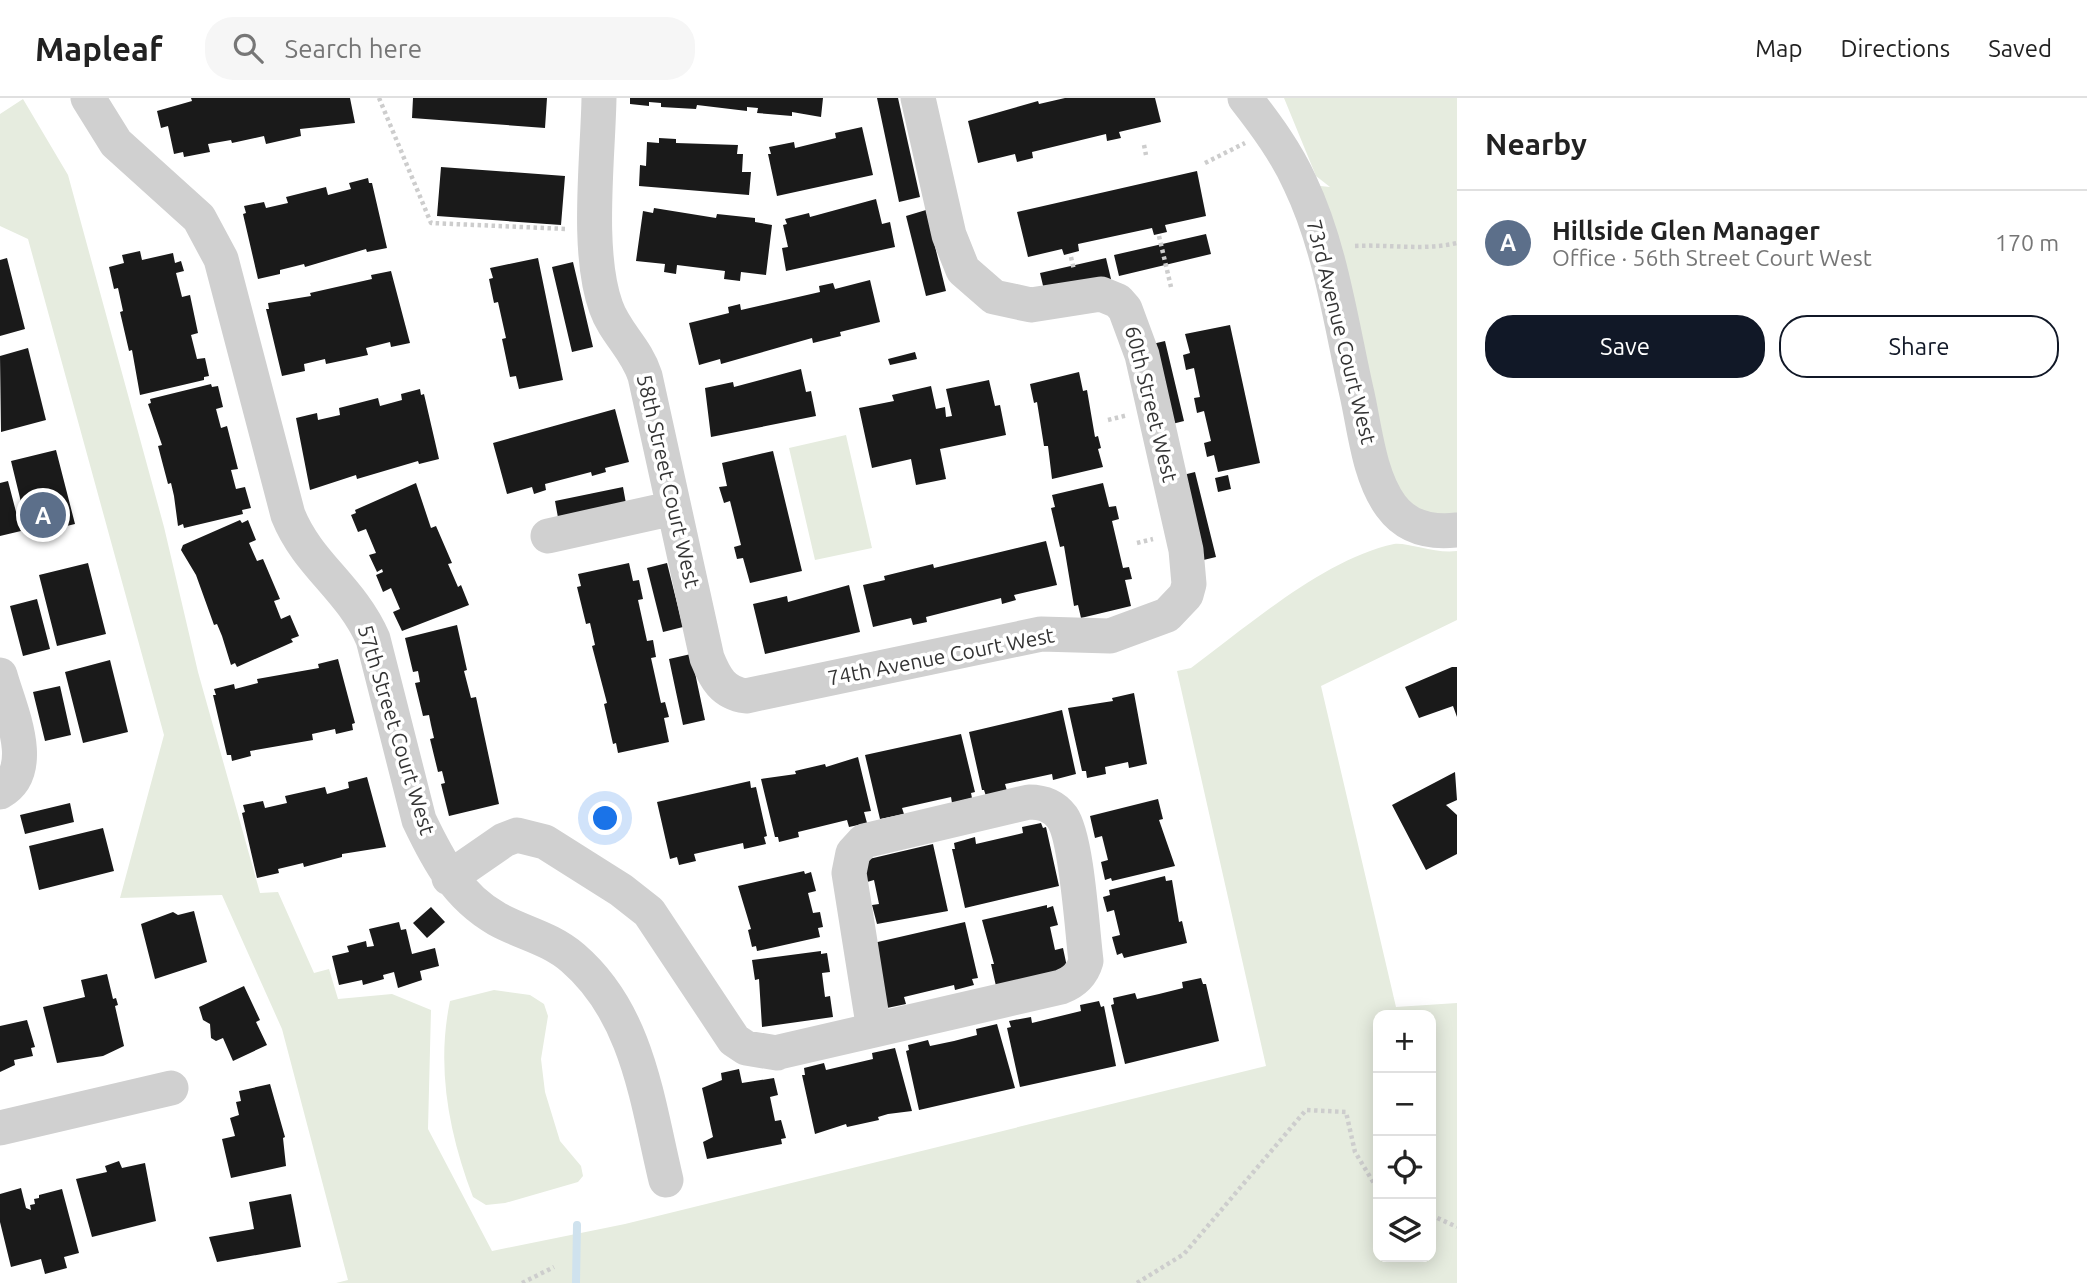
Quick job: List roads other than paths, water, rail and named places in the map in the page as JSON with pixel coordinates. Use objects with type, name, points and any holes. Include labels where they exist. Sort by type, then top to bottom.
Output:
[{"type":"street","name":"57th Street Court West","points":[[88,98],[116,143],[199,218],[221,259],[288,515],[296,535],[355,604],[366,622],[373,639],[419,820],[449,878],[497,919],[549,942],[571,956],[613,1003],[638,1060],[666,1180]]},
{"type":"street","name":"58th Street Court West","points":[[599,98],[596,231],[603,297],[614,323],[630,342],[643,370],[707,658],[722,686],[735,694]]},
{"type":"street","name":"60th Street West","points":[[918,98],[949,235],[954,252],[971,280],[994,297],[1020,305],[1101,294],[1118,301],[1125,309],[1142,355],[1186,550],[1189,584],[1181,602]]},
{"type":"street","name":"73rd Avenue Court West","points":[[1245,98],[1287,157],[1301,184],[1322,246],[1372,459],[1385,498],[1399,515],[1418,528],[1435,531],[1457,530]]},
{"type":"street","points":[[548,536],[674,508]]},
{"type":"street","name":"74th Avenue Court West","points":[[735,694],[764,693],[1041,634],[1110,635],[1158,620],[1181,602]]},
{"type":"street","points":[[0,675],[18,746],[9,784]]},
{"type":"street","points":[[449,878],[504,840],[517,835],[545,842],[621,890],[649,912],[734,1040],[746,1048],[777,1053],[1070,984],[1083,971],[1086,961],[1069,829],[1055,809],[1042,802],[1029,802],[864,841],[855,849],[849,873],[874,1030]]},
{"type":"street","points":[[0,1128],[171,1088]]},
{"type":"waterway","points":[[576,1283],[577,1225]]},
{"type":"place","name":"Hillside Glen Manager","points":[[43,515]]}]
